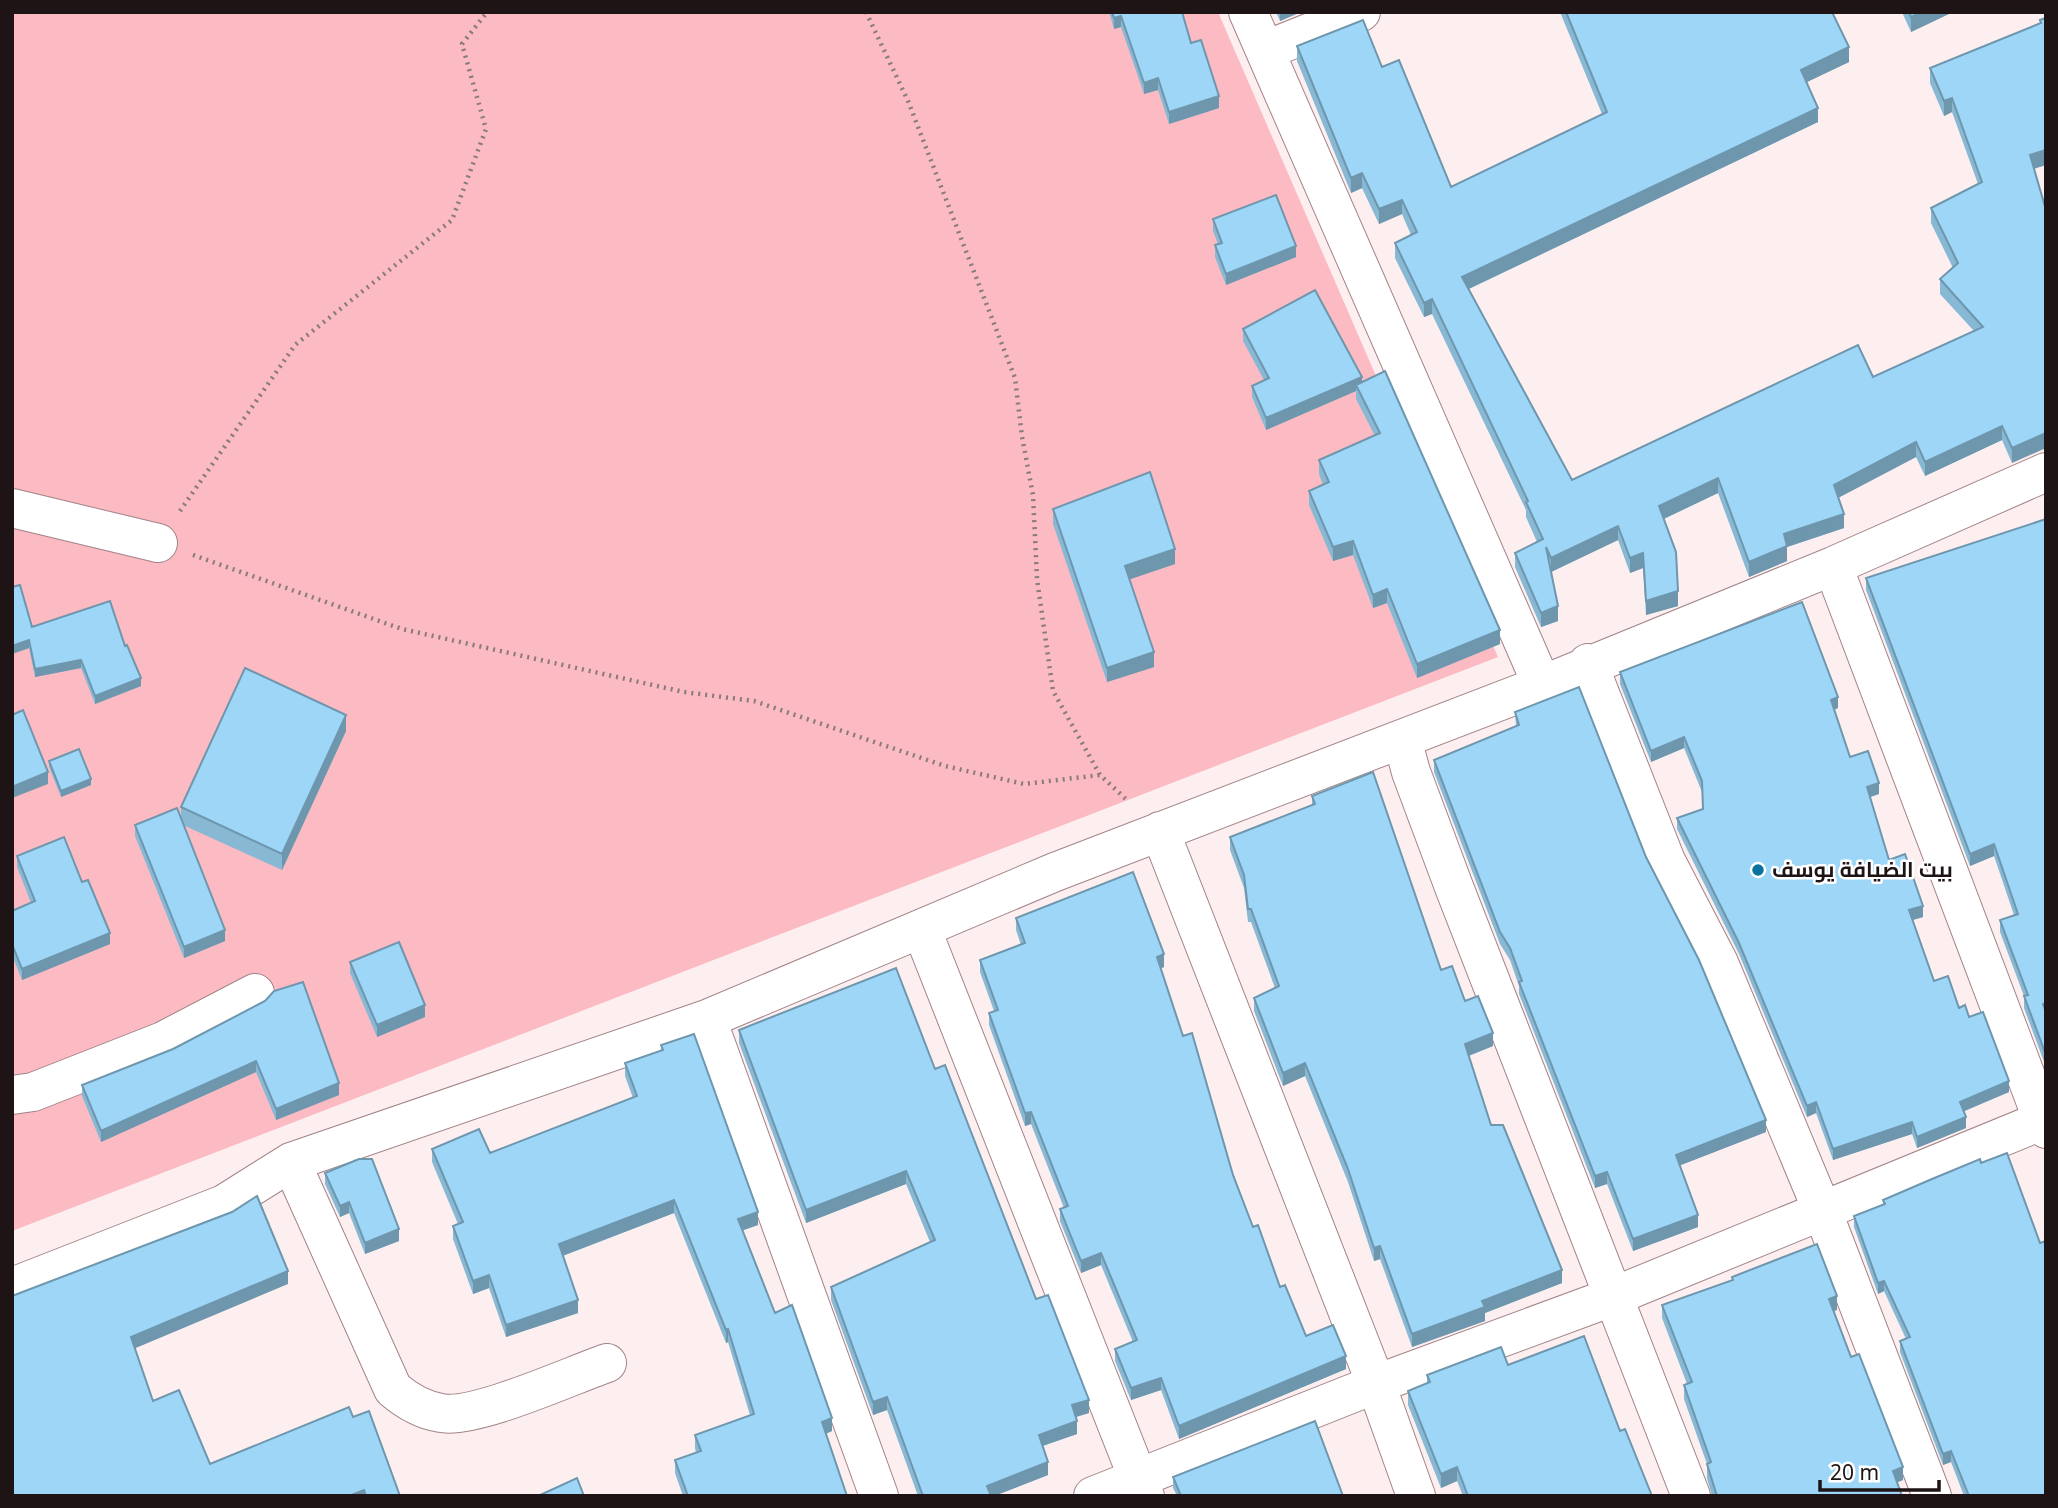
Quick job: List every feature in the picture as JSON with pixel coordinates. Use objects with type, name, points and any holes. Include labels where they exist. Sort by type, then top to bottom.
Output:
[{"type":"street","points":[[1248,12],[1542,684]]},
{"type":"street","points":[[1266,50],[1361,12]]},
{"type":"street","points":[[12,1287],[224,1204],[291,1162],[707,1019],[1160,831],[1542,684],[1588,663],[2043,480]]},
{"type":"street","points":[[12,508],[158,543]]},
{"type":"street","points":[[1093,1496],[1142,1488],[1376,1384],[1612,1297],[1822,1210],[2045,1123],[1833,566]]},
{"type":"street","points":[[1588,663],[1666,861],[1719,963],[1822,1210],[1933,1496]]},
{"type":"street","points":[[1402,739],[1415,784],[1690,1496]]},
{"type":"street","points":[[1160,831],[1376,1384],[1416,1496]]},
{"type":"street","points":[[922,930],[1142,1488]]},
{"type":"street","points":[[12,1095],[33,1092],[163,1041],[255,993]]},
{"type":"street","points":[[707,1019],[879,1496]]},
{"type":"street","points":[[291,1162],[393,1390],[409,1403],[443,1414],[483,1408],[607,1363]]},
{"type":"path","points":[[487,12],[462,44],[486,129],[452,220],[295,345],[158,543],[402,629],[684,692],[754,701],[945,766],[1024,784],[1100,775]]},
{"type":"path","points":[[866,12],[908,101],[1015,378],[1033,495],[1037,579],[1053,691],[1100,775],[1160,831]]},
{"type":"shaded area","points":[[12,12],[1218,12],[1498,657],[12,1231]]},
{"type":"building","points":[[1112,12],[1182,12],[1191,43],[1201,40],[1219,96],[1169,112],[1158,78],[1144,83],[1121,16],[1114,18]]},
{"type":"building","points":[[1566,12],[1832,12],[1849,47],[1801,70],[1818,108],[1462,277],[1572,480],[1858,345],[1873,377],[1983,327],[1940,279],[1958,263],[1931,208],[1982,182],[1952,98],[1944,101],[1930,68],[2041,23],[2040,20],[2046,18],[2046,150],[2030,155],[2046,210],[2046,433],[2012,448],[2002,426],[1925,462],[1916,442],[1834,485],[1844,514],[1784,534],[1787,546],[1749,562],[1718,478],[1659,506],[1676,552],[1678,591],[1646,601],[1643,553],[1630,558],[1618,526],[1551,558],[1546,547],[1558,606],[1541,613],[1515,553],[1543,539],[1526,502],[1528,501],[1432,299],[1424,303],[1395,243],[1417,232],[1402,200],[1379,209],[1362,173],[1351,178],[1297,46],[1363,20],[1382,67],[1399,60],[1451,187],[1607,112]]},
{"type":"building","points":[[1909,12],[1922,12],[1911,17]]},
{"type":"building","points":[[1276,195],[1296,246],[1226,274],[1215,245],[1222,243],[1213,219]]},
{"type":"building","points":[[1315,290],[1362,377],[1266,418],[1252,386],[1269,378],[1243,329]]},
{"type":"building","points":[[1385,371],[1500,630],[1417,664],[1387,589],[1373,595],[1353,541],[1333,547],[1309,491],[1329,482],[1319,460],[1380,433],[1356,385]]},
{"type":"building","points":[[1150,472],[1175,549],[1125,566],[1154,652],[1107,668],[1053,509]]},
{"type":"building","points":[[2046,519],[2046,1003],[2043,1004],[2046,1012],[2046,1055],[2024,996],[2028,995],[2000,920],[2018,914],[1994,844],[1970,854],[1866,578]]},
{"type":"building","points":[[20,585],[32,627],[110,601],[125,646],[127,645],[141,678],[95,696],[81,660],[35,669],[29,640],[12,646],[12,587]]},
{"type":"building","points":[[1802,602],[1838,697],[1831,700],[1850,757],[1868,751],[1879,783],[1867,787],[1889,860],[1905,854],[1923,906],[1909,910],[1934,981],[1948,976],[1959,1008],[1965,1005],[1969,1017],[1983,1012],[2009,1081],[1960,1102],[1966,1117],[1917,1137],[1912,1122],[1833,1149],[1816,1102],[1807,1106],[1739,943],[1677,818],[1703,809],[1702,781],[1684,737],[1651,751],[1620,672]]},
{"type":"building","points":[[245,668],[346,715],[282,854],[181,807]]},
{"type":"building","points":[[1579,687],[1646,857],[1699,960],[1766,1120],[1676,1155],[1698,1215],[1633,1239],[1607,1172],[1595,1176],[1519,982],[1522,981],[1510,948],[1500,932],[1434,760],[1519,725],[1515,712]]},
{"type":"building","points":[[23,710],[48,772],[12,787],[12,715]]},
{"type":"building","points":[[79,749],[91,779],[61,791],[49,761]]},
{"type":"building","points":[[1373,772],[1441,970],[1452,966],[1465,1001],[1478,996],[1493,1033],[1465,1044],[1491,1125],[1503,1125],[1562,1270],[1482,1301],[1485,1307],[1412,1334],[1380,1246],[1374,1248],[1348,1169],[1305,1063],[1283,1073],[1254,998],[1279,986],[1251,909],[1248,909],[1244,875],[1230,837],[1315,804],[1312,796]]},
{"type":"building","points":[[177,808],[225,930],[184,947],[135,825]]},
{"type":"building","points":[[64,837],[82,882],[88,880],[110,933],[22,969],[12,944],[12,911],[35,901],[17,856]]},
{"type":"building","points":[[1133,872],[1164,954],[1157,957],[1183,1036],[1192,1033],[1233,1175],[1253,1227],[1258,1225],[1280,1287],[1285,1285],[1306,1336],[1333,1325],[1346,1356],[1179,1426],[1161,1378],[1131,1388],[1115,1349],[1137,1340],[1101,1253],[1081,1261],[1060,1209],[1068,1206],[1031,1112],[1025,1113],[989,1013],[998,1010],[980,960],[1025,943],[1016,918]]},
{"type":"building","points":[[399,942],[425,1005],[377,1025],[350,962]]},
{"type":"building","points":[[896,968],[935,1069],[945,1065],[1036,1299],[1048,1295],[1089,1400],[1072,1405],[1077,1421],[1039,1435],[1048,1462],[987,1486],[991,1496],[923,1496],[887,1397],[873,1402],[831,1287],[935,1240],[906,1171],[806,1210],[739,1030]]},
{"type":"building","points":[[303,982],[339,1083],[276,1109],[256,1061],[101,1131],[82,1085],[173,1049],[265,1001],[274,991]]},
{"type":"building","points":[[694,1034],[758,1212],[738,1219],[775,1313],[792,1305],[832,1418],[822,1422],[847,1496],[688,1496],[675,1460],[701,1451],[695,1435],[754,1414],[728,1329],[726,1330],[674,1200],[559,1244],[578,1300],[506,1325],[489,1275],[473,1281],[453,1226],[463,1222],[432,1149],[479,1129],[490,1153],[637,1096],[625,1063],[663,1050],[661,1045]]},
{"type":"building","points":[[2007,1153],[2040,1243],[2046,1241],[2046,1496],[1969,1496],[1951,1451],[1943,1454],[1900,1341],[1910,1337],[1884,1281],[1878,1283],[1854,1216],[1885,1204],[1883,1200],[1980,1159],[1981,1163]]},
{"type":"building","points":[[359,1159],[372,1159],[399,1229],[365,1243],[349,1202],[340,1206],[325,1173]]},
{"type":"building","points":[[257,1196],[288,1271],[131,1337],[153,1401],[179,1390],[210,1464],[349,1407],[353,1417],[369,1411],[400,1496],[366,1496],[364,1490],[349,1496],[12,1496],[12,1296],[232,1212]]},
{"type":"building","points":[[1817,1244],[1837,1296],[1829,1299],[1851,1357],[1859,1354],[1903,1467],[1893,1471],[1902,1496],[1717,1496],[1707,1464],[1711,1462],[1684,1385],[1692,1382],[1662,1305],[1733,1280],[1732,1277]]},
{"type":"building","points":[[1584,1336],[1620,1431],[1625,1429],[1652,1496],[1468,1496],[1457,1467],[1441,1474],[1408,1391],[1430,1382],[1427,1375],[1501,1347],[1508,1365]]},
{"type":"building","points":[[1315,1421],[1343,1496],[1181,1496],[1173,1477]]},
{"type":"building","points":[[577,1478],[584,1496],[538,1496]]},
{"type":"place","name":"بيت الضيافة يوسف","points":[[1758,870]]}]
